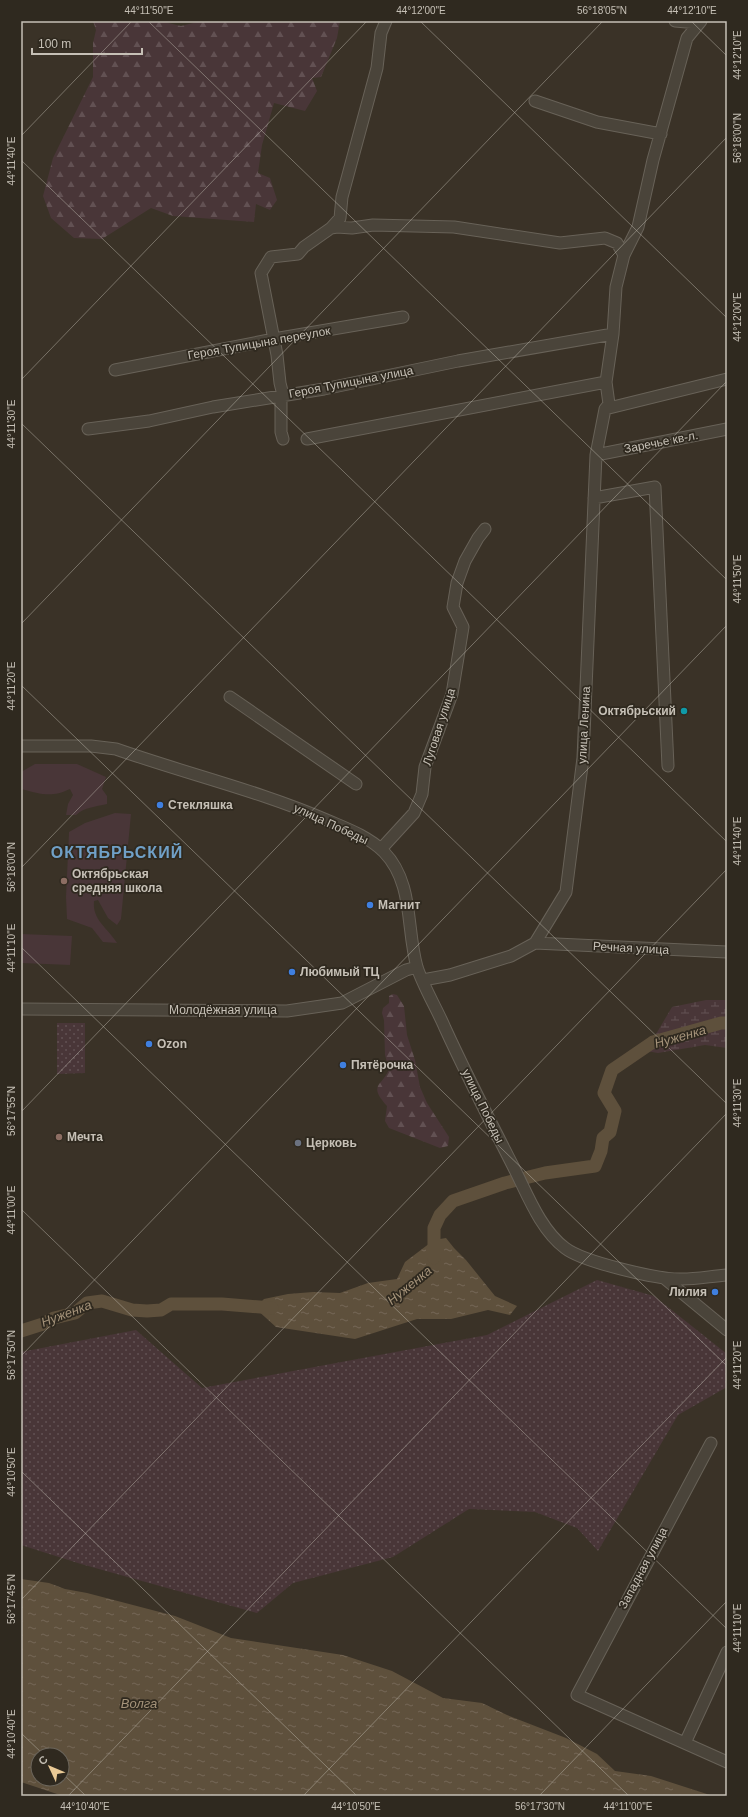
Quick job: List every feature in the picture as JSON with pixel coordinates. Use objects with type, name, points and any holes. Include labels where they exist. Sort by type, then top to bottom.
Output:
[{"type":"street","points":[[284,440],[281,432],[281,401],[283,395],[274,339],[260,272],[271,258],[298,254],[304,247],[332,228],[340,218],[345,184],[375,75],[381,33],[386,21]]},
{"type":"street","points":[[675,21],[699,22]]},
{"type":"street","name":"улица Ленина","points":[[534,943],[566,892],[583,758],[596,455],[605,409],[609,404],[606,382],[613,334],[616,287],[624,255],[638,227],[687,38],[699,22]]},
{"type":"street","points":[[535,101],[597,122],[661,134]]},
{"type":"street","points":[[332,228],[352,228],[380,225],[454,227],[560,243],[605,238],[617,244],[624,255]]},
{"type":"street","name":"Героя Тупицына переулок","points":[[115,370],[274,339],[403,317]]},
{"type":"street","name":"Героя Тупицына улица","points":[[88,429],[150,421],[213,407],[458,361],[613,334]]},
{"type":"street","points":[[605,409],[727,380]]},
{"type":"street","points":[[306,439],[606,382]]},
{"type":"street","name":"Заречье кв-л.","points":[[596,455],[727,429]]},
{"type":"street","points":[[594,498],[655,487],[668,766]]},
{"type":"street","name":"Луговая улица","points":[[381,849],[414,813],[422,794],[425,767],[452,694],[463,627],[453,607],[457,583],[465,561],[485,529]]},
{"type":"street","points":[[230,697],[356,784]]},
{"type":"street","name":"улица Победы","points":[[21,746],[91,746],[116,749],[174,769],[291,805],[370,840],[381,849],[396,869],[406,898],[417,967],[469,1080],[509,1159],[546,1228],[555,1239],[566,1249],[579,1256],[603,1264],[664,1278],[681,1279],[727,1275]]},
{"type":"street","points":[[423,980],[450,975],[511,956],[534,943]]},
{"type":"street","name":"Речная улица","points":[[534,943],[727,952]]},
{"type":"street","name":"Молодёжная улица","points":[[21,1009],[287,1011],[342,1003],[406,970],[417,967]]},
{"type":"street","points":[[664,1278],[727,1330]]},
{"type":"street","name":"Западная улица","points":[[685,1743],[577,1694],[711,1443]]},
{"type":"street","points":[[727,1652],[685,1743],[727,1762]]},
{"type":"green space","points":[[93,21],[160,21],[181,26],[201,21],[340,21],[337,38],[321,77],[312,78],[317,91],[305,111],[274,103],[262,145],[258,173],[270,178],[277,200],[270,210],[256,204],[254,222],[173,216],[151,208],[102,239],[74,238],[51,218],[43,196],[53,158],[93,77],[93,43],[96,30]]},
{"type":"green space","points":[[35,764],[77,764],[106,777],[102,789],[107,796],[107,804],[87,809],[76,815],[66,815],[68,804],[73,795],[70,789],[57,794],[40,794],[21,789],[21,772]]},
{"type":"green space","points":[[115,813],[131,814],[121,919],[117,925],[108,918],[98,900],[94,901],[94,908],[101,924],[117,943],[103,942],[92,928],[67,919],[66,897],[69,832],[85,823]]},
{"type":"green space","points":[[21,934],[72,936],[70,965],[21,963]]},
{"type":"green space","points":[[393,994],[397,995],[404,1006],[407,1035],[415,1060],[420,1087],[427,1103],[449,1137],[448,1146],[440,1148],[389,1128],[385,1121],[387,1106],[381,1099],[377,1089],[389,1069],[385,1055],[384,1020],[382,1013],[383,1008],[389,1003],[389,996]]},
{"type":"green space","points":[[706,1000],[727,1000],[727,1048],[705,1045],[658,1053],[646,1051],[672,1007]]},
{"type":"green space","points":[[57,1023],[85,1023],[85,1073],[57,1074]]},
{"type":"green space","points":[[597,1280],[654,1296],[727,1354],[727,1387],[678,1415],[598,1551],[577,1528],[535,1512],[469,1509],[393,1557],[293,1583],[257,1613],[81,1564],[21,1545],[21,1352],[136,1330],[202,1388],[487,1335]]},
{"type":"water","points":[[446,1238],[495,1296],[517,1306],[510,1315],[488,1310],[451,1319],[417,1319],[355,1339],[276,1327],[255,1308],[264,1299],[288,1294],[313,1292],[340,1293],[368,1283],[397,1279],[405,1262],[434,1240]]},
{"type":"water","name":"Волга","points":[[21,1579],[49,1583],[65,1589],[87,1593],[175,1616],[231,1638],[343,1655],[392,1671],[443,1698],[482,1703],[507,1715],[566,1738],[597,1754],[615,1771],[651,1776],[713,1796],[63,1796],[36,1787],[70,1787],[70,1747],[30,1747],[30,1785],[21,1782]]},
{"type":"waterway","name":"Нуженка","points":[[434,1258],[434,1228],[440,1215],[453,1201],[505,1183],[545,1173],[595,1166],[601,1151],[603,1138],[610,1132],[615,1111],[604,1093],[612,1070],[653,1042],[721,1023],[727,1023]]},
{"type":"waterway","name":"Нуженка","points":[[21,1331],[43,1324],[54,1318],[75,1313],[87,1303],[102,1301],[132,1310],[147,1311],[161,1310],[171,1304],[222,1304],[272,1308]]},
{"type":"place","name":"Октябрьский","points":[[684,711]]},
{"type":"place","name":"Стекляшка","points":[[160,805]]},
{"type":"place","name":"Октябрьская средняя школа","points":[[64,881]]},
{"type":"place","name":"Магнит","points":[[370,905]]},
{"type":"place","name":"Любимый ТЦ","points":[[292,972]]},
{"type":"place","name":"Ozon","points":[[149,1044]]},
{"type":"place","name":"Пятёрочка","points":[[343,1065]]},
{"type":"place","name":"Мечта","points":[[59,1137]]},
{"type":"place","name":"Церковь","points":[[298,1143]]},
{"type":"place","name":"Лилия","points":[[715,1292]]},
{"type":"district","name":"ОКТЯБРЬСКИЙ","points":[[117,852]]}]
